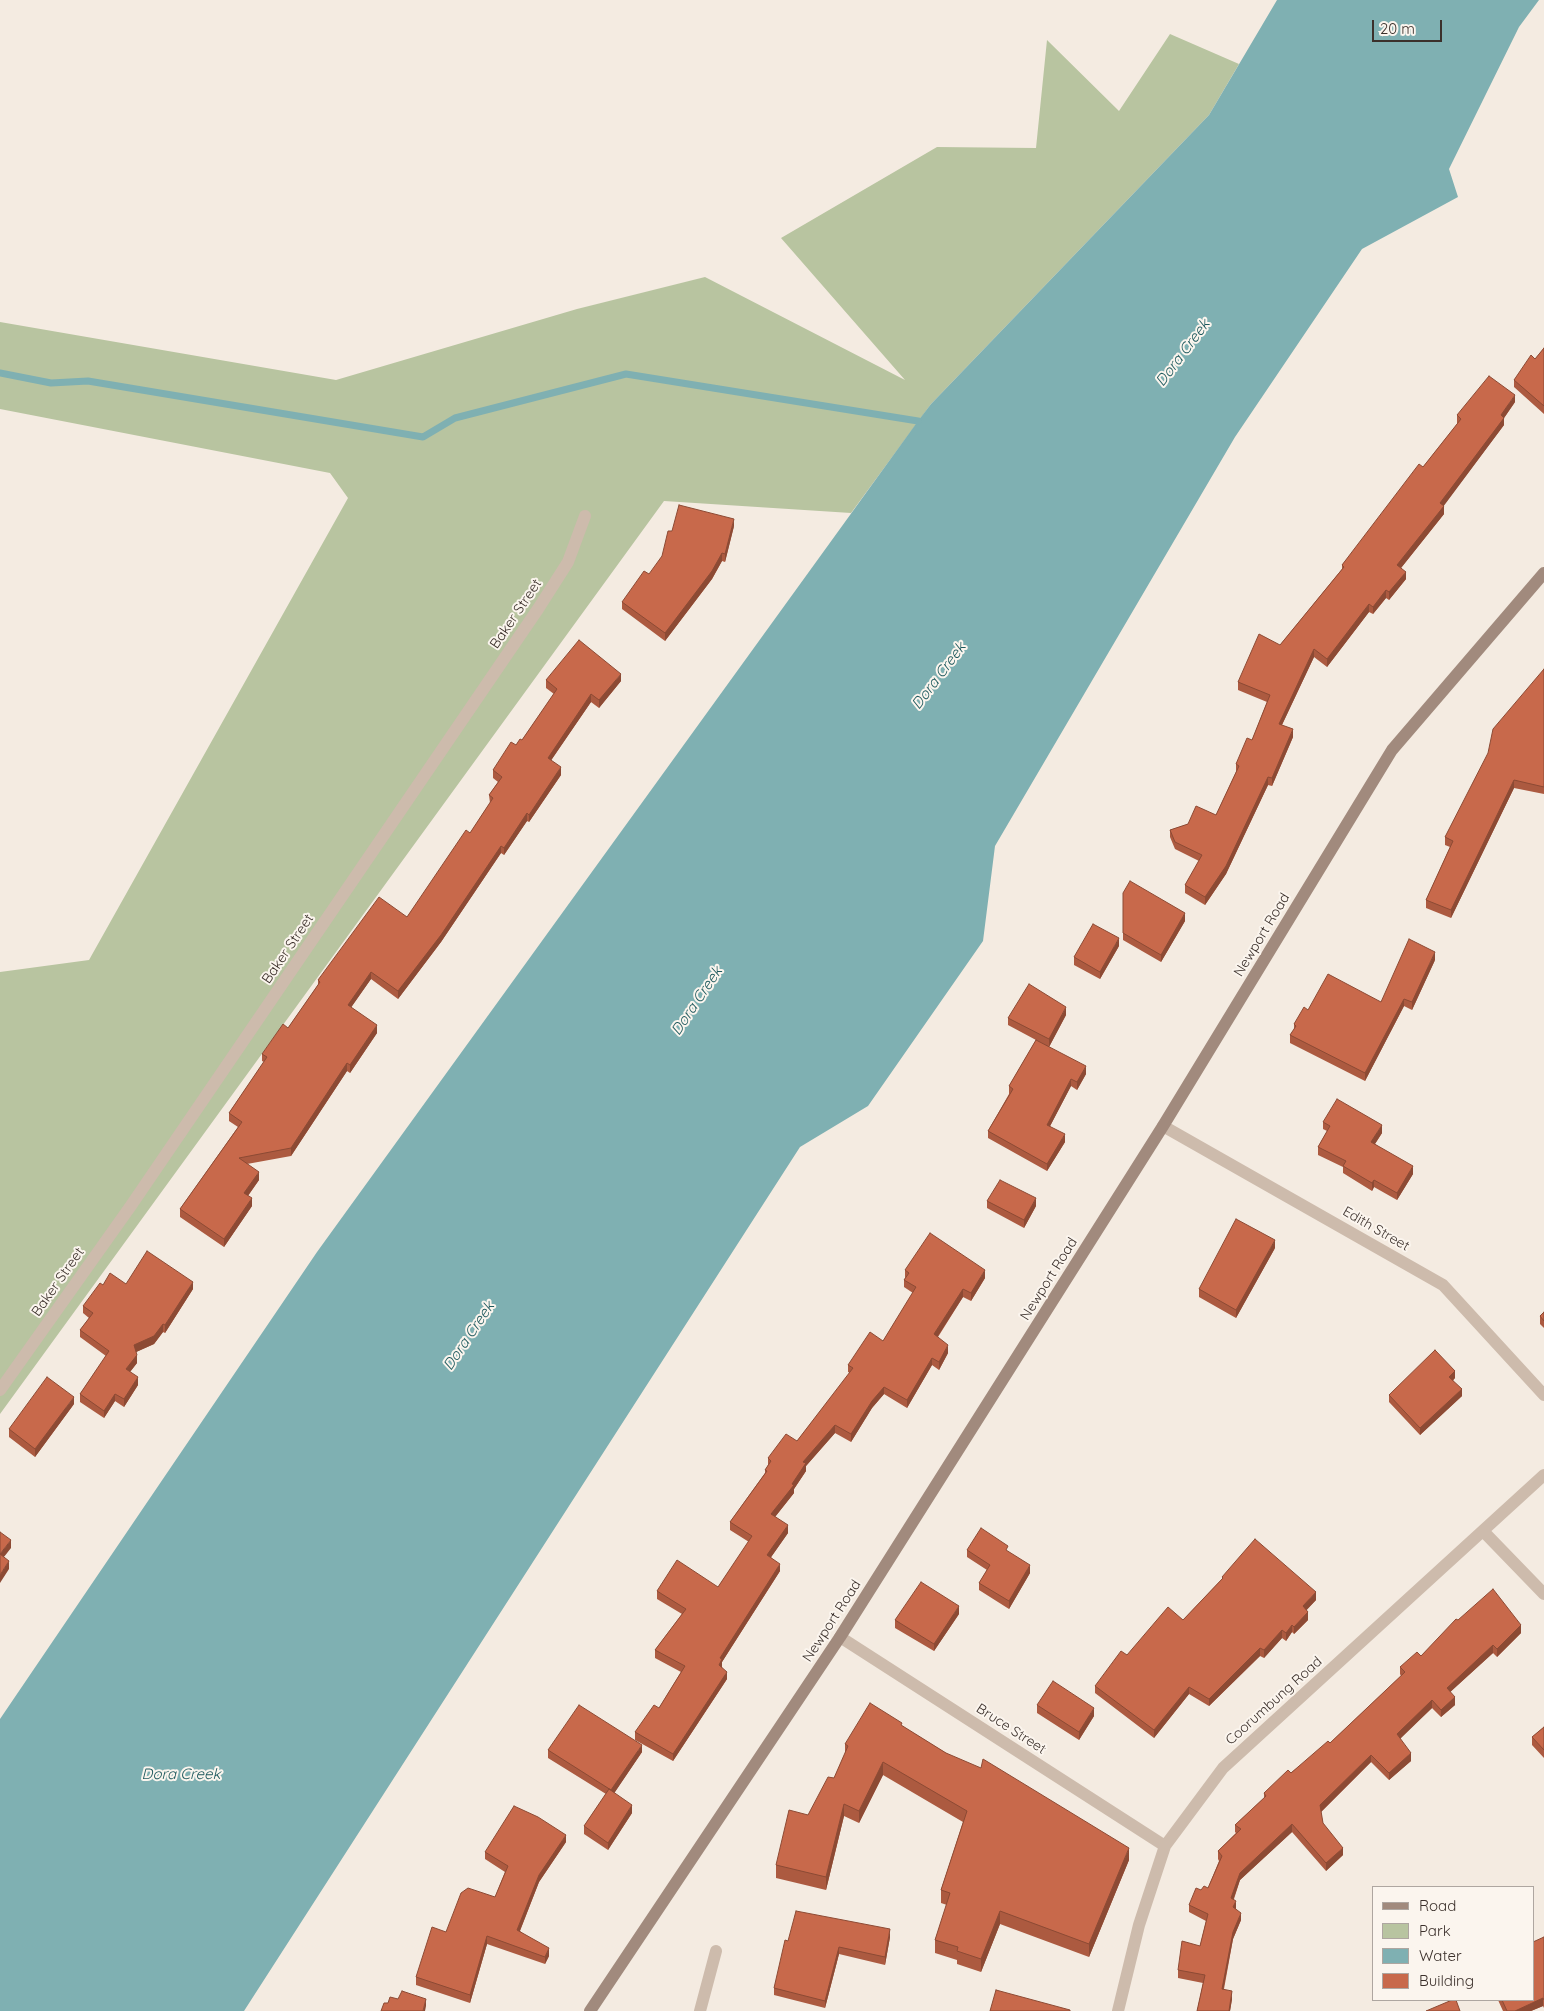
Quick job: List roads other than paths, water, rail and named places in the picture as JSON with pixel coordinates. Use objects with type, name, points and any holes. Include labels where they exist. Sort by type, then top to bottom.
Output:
[{"type":"street","name":"Baker Street","points":[[0,1390],[130,1207],[538,609],[568,562],[585,516]]},
{"type":"street","name":"Newport Road","points":[[590,2011],[840,1637],[1163,1126],[1392,750],[1544,573]]},
{"type":"street","name":"Edith Street","points":[[1163,1126],[1443,1284],[1544,1395]]},
{"type":"street","name":"Coorumbung Road","points":[[1118,2011],[1139,1925],[1165,1846],[1223,1768],[1484,1532],[1520,1494],[1544,1475]]},
{"type":"street","points":[[1484,1532],[1544,1594]]},
{"type":"street","name":"Bruce Street","points":[[840,1637],[1165,1846]]},
{"type":"street","points":[[700,2011],[716,1951]]},
{"type":"water","name":"Dora Creek","points":[[1277,0],[1539,0],[1519,27],[1449,169],[1458,197],[1362,249],[1235,437],[995,846],[983,941],[868,1106],[800,1147],[244,2011],[0,2011],[0,1719],[317,1252],[918,421],[931,404],[1209,115]]},
{"type":"waterway","points":[[0,373],[51,383],[88,381],[423,437],[455,418],[626,374],[918,421]]}]
